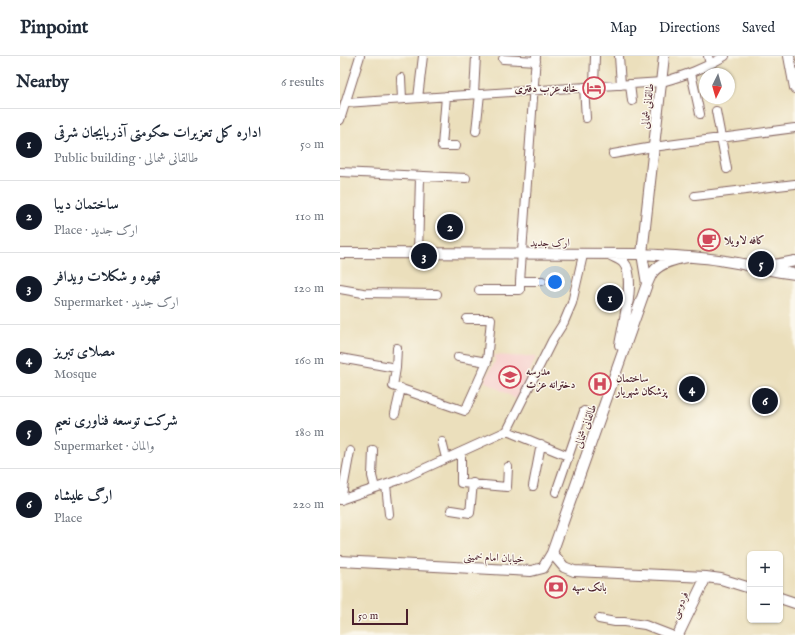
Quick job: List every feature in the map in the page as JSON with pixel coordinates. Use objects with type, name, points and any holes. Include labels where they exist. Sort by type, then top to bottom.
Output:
[{"type":"main road","name":"طالقانی شمالی","points":[[552,553],[647,284],[642,254],[664,56]]},
{"type":"main road","points":[[789,56],[795,82]]},
{"type":"main road","name":"ارک جدید","points":[[340,253],[642,254],[726,261],[795,274]]},
{"type":"main road","points":[[610,255],[624,263],[629,272],[630,285],[616,373]]},
{"type":"main road","points":[[647,284],[653,272],[660,266],[676,259],[688,257]]},
{"type":"main road","points":[[760,268],[795,261]]},
{"type":"main road","points":[[552,553],[564,567],[574,571],[704,581],[721,579],[747,587]]},
{"type":"main road","name":"خیابان امام خمینی","points":[[340,560],[531,571],[543,568],[552,553]]},
{"type":"main road","name":"فردوسی","points":[[678,635],[704,581]]},
{"type":"main road","points":[[783,599],[795,603]]},
{"type":"street","points":[[340,120],[360,56]]},
{"type":"street","points":[[418,98],[423,56]]},
{"type":"street","points":[[476,56],[476,131]]},
{"type":"street","points":[[594,86],[595,56]]},
{"type":"street","points":[[619,56],[621,85]]},
{"type":"street","points":[[708,56],[710,64]]},
{"type":"street","points":[[345,103],[662,82],[691,73],[725,56]]},
{"type":"street","points":[[479,290],[520,290],[536,58],[503,60]]},
{"type":"street","points":[[691,73],[700,114]]},
{"type":"street","points":[[400,78],[402,99]]},
{"type":"street","points":[[630,84],[632,100]]},
{"type":"street","points":[[584,87],[586,118]]},
{"type":"street","points":[[446,96],[442,146],[456,146]]},
{"type":"street","points":[[716,111],[727,169]]},
{"type":"street","points":[[613,154],[795,128]]},
{"type":"street","points":[[340,172],[466,178]]},
{"type":"street","points":[[418,254],[420,177]]},
{"type":"street","points":[[694,196],[795,184]]},
{"type":"street","points":[[340,500],[386,484],[507,431],[552,341],[564,322],[572,303],[583,255]]},
{"type":"street","points":[[520,281],[542,282]]},
{"type":"street","points":[[340,289],[363,293],[436,294]]},
{"type":"street","points":[[397,348],[393,386],[465,411],[487,362],[491,319],[467,319]]},
{"type":"street","points":[[458,357],[487,362]]},
{"type":"street","points":[[340,358],[396,368]]},
{"type":"street","points":[[395,414],[401,388]]},
{"type":"street","points":[[556,492],[584,411]]},
{"type":"street","points":[[507,431],[568,456]]},
{"type":"street","points":[[442,442],[446,458]]},
{"type":"street","points":[[533,486],[540,444]]},
{"type":"street","points":[[373,450],[372,476],[375,488]]},
{"type":"street","points":[[340,500],[350,451]]},
{"type":"street","points":[[461,452],[461,483],[507,487],[508,467]]},
{"type":"street","points":[[451,510],[470,513],[473,483]]},
{"type":"street","points":[[386,484],[389,514]]},
{"type":"street","points":[[599,619],[645,625],[671,635]]},
{"type":"shaded area","points":[[494,355],[536,357],[518,400],[484,381],[495,361]]},
{"type":"place","name":"خانه عزب دفتری","points":[[594,88]]},
{"type":"place","name":"ساختمان دیبا","points":[[450,227]]},
{"type":"place","name":"کافه لاویلا","points":[[709,240]]},
{"type":"place","name":"قهوه و شکلات ویدافر","points":[[424,256]]},
{"type":"place","name":"شرکت توسعه فناوری نعیم","points":[[761,264]]},
{"type":"place","name":"اداره کل تعزیرات حکومتی آذربایجان شرقی","points":[[610,298]]},
{"type":"place","name":"مدرسه دخترانه عزت","points":[[510,377]]},
{"type":"place","name":"ساختمان پزشکان شهریار","points":[[600,384]]},
{"type":"place","name":"مصلای تبریز","points":[[692,389]]},
{"type":"place","name":"ارگ علیشاه","points":[[765,401]]},
{"type":"place","name":"بانک سپه","points":[[556,587]]}]
